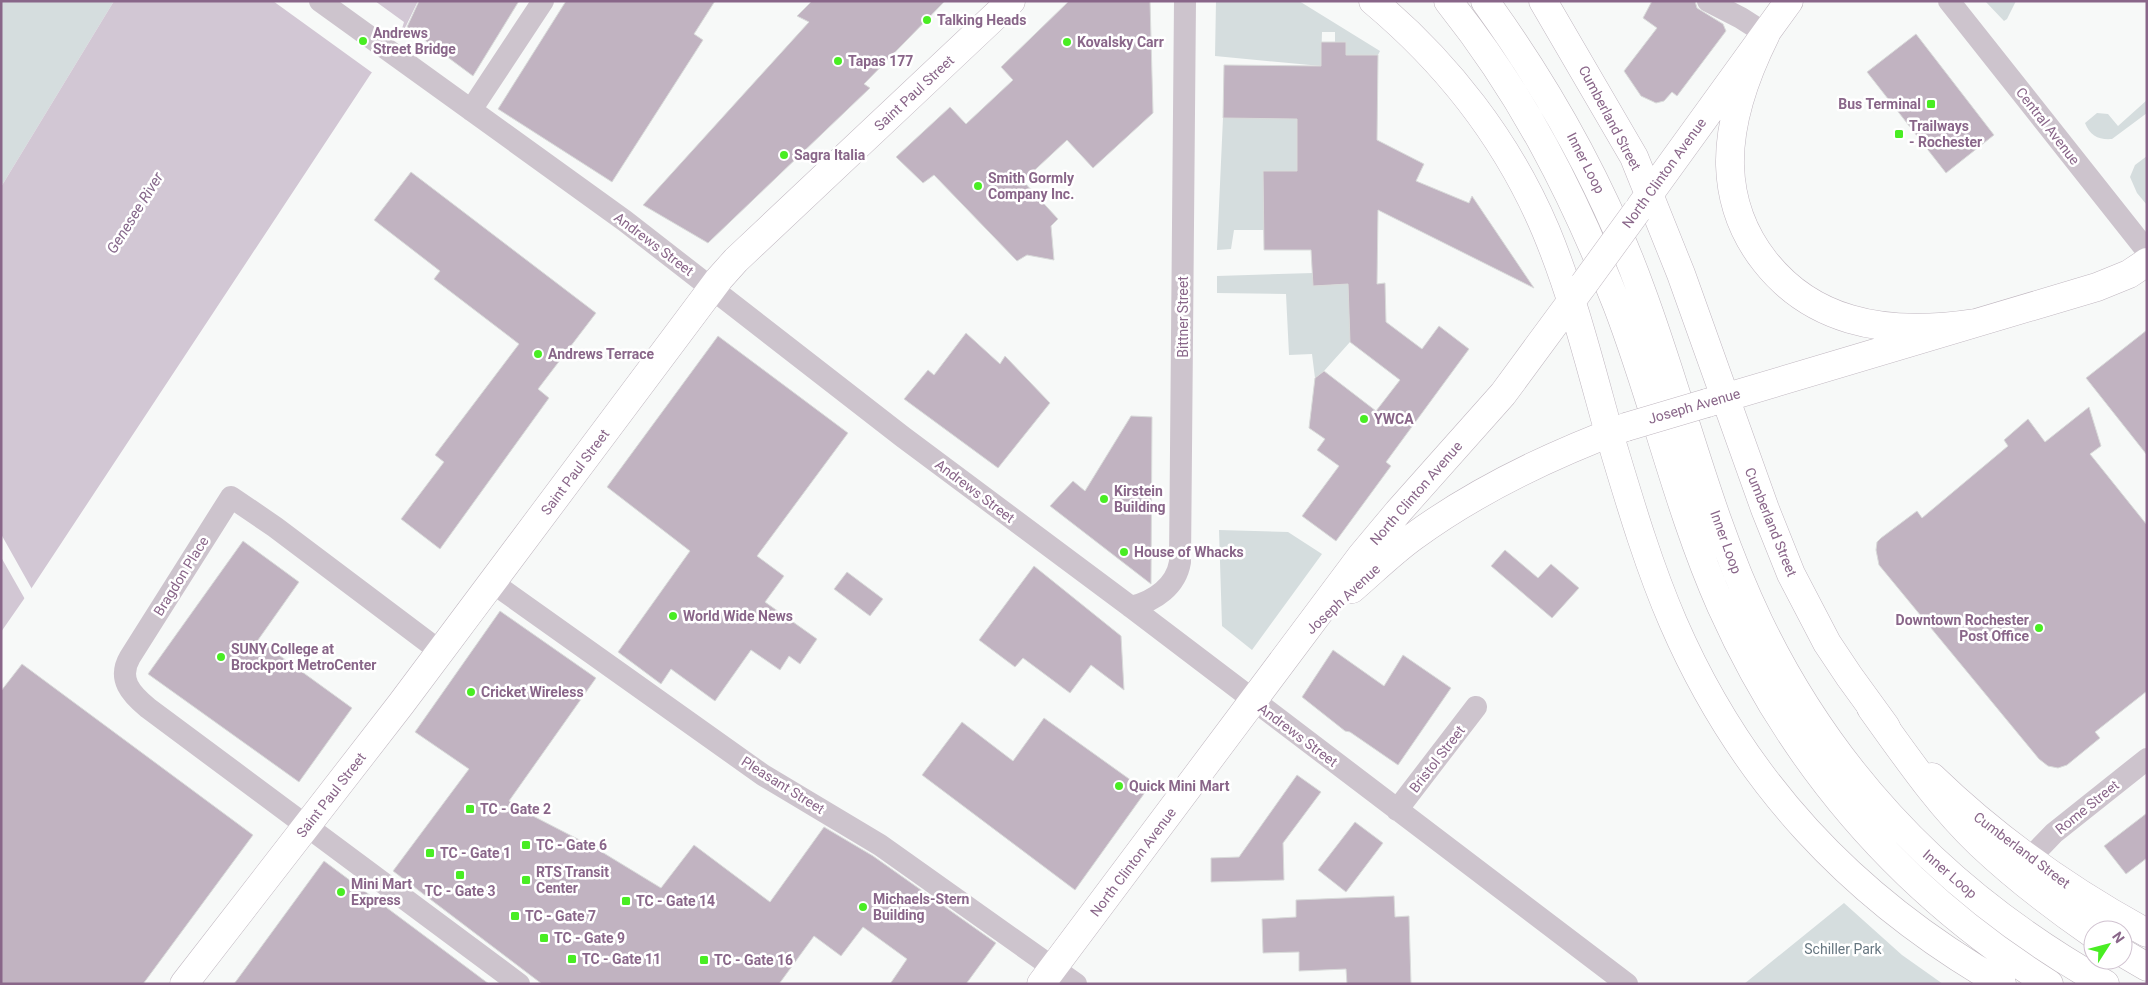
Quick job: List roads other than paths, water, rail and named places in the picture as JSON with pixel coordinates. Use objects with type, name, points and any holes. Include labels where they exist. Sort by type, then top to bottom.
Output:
[{"type":"main road","name":"Saint Paul Street","points":[[184,984],[441,652],[712,288],[736,260],[1011,1]]},
{"type":"main road","points":[[1372,1],[1428,51],[1478,111],[1519,175],[1578,293],[1659,586],[1673,623],[1707,690],[1734,735],[1761,774],[1808,832],[1868,891],[1935,943],[2002,984]]},
{"type":"main road","name":"Inner Loop","points":[[1448,1],[1510,86],[1530,118],[1567,188],[1620,314],[1707,571],[1736,638],[1774,709],[1813,767],[1844,807],[1897,865],[1958,919],[1998,950],[2049,984]]},
{"type":"main road","name":"Inner Loop","points":[[1485,1],[1552,99],[1609,210],[1651,316],[1729,551],[1759,622],[1818,726],[1865,789],[1920,848],[2009,924],[2105,984]]},
{"type":"main road","name":"Cumberland Street","points":[[1543,1],[1634,157],[1643,203],[1681,274],[1716,400],[1791,574],[1827,643],[1871,708],[1914,759],[1951,795],[2030,858],[2098,904],[2147,933]]},
{"type":"main road","name":"North Clinton Avenue","points":[[1047,976],[1380,532],[1503,394],[1789,1]]},
{"type":"main road","points":[[1766,34],[1748,76],[1738,108],[1732,136],[1730,165],[1733,193],[1740,218],[1761,258],[1779,278],[1801,296],[1826,310],[1851,320],[1914,327],[1944,327],[1975,323]]},
{"type":"main road","name":"Joseph Avenue","points":[[1292,648],[1382,562],[1429,526],[1507,480],[1539,464],[1617,430],[2114,281],[2147,262]]},
{"type":"main road","points":[[1871,708],[1932,790],[1980,844],[2045,900],[2083,927]]},
{"type":"main road","points":[[2133,959],[2147,967]]},
{"type":"street","name":"Andrews Street","points":[[320,1],[625,221],[903,438],[1131,607],[1627,984]]},
{"type":"street","points":[[471,110],[543,1]]},
{"type":"street","name":"Bittner Street","points":[[1131,607],[1148,602],[1165,590],[1179,570],[1181,550],[1185,1]]},
{"type":"street","points":[[1708,1],[1766,34]]},
{"type":"street","name":"Central Avenue","points":[[1949,1],[2147,251]]},
{"type":"street","name":"Bragdon Place","points":[[308,826],[134,697],[124,676],[127,662],[231,497],[275,527],[441,652]]},
{"type":"street","name":"Pleasant Street","points":[[493,582],[763,775],[880,845],[1047,976],[1076,984]]},
{"type":"street","name":"Bristol Street","points":[[1397,810],[1476,708]]},
{"type":"street","name":"Rome Street","points":[[2030,858],[2054,833],[2147,759]]},
{"type":"street","points":[[308,826],[519,984]]},
{"type":"water","name":"Genesee River","points":[[114,1],[418,1],[406,26],[370,75],[1,632],[1,187]]},
{"type":"place","name":"Talking Heads","points":[[927,20]]},
{"type":"place","name":"Andrews Street Bridge","points":[[363,41]]},
{"type":"place","name":"Kovalsky Carr","points":[[1067,42]]},
{"type":"place","name":"Tapas 177","points":[[838,61]]},
{"type":"place","name":"Bus Terminal","points":[[1931,104]]},
{"type":"place","name":"Trailways - Rochester","points":[[1899,134]]},
{"type":"place","name":"Sagra Italia","points":[[784,155]]},
{"type":"place","name":"Smith Gormly Company Inc.","points":[[978,186]]},
{"type":"place","name":"Andrews Terrace","points":[[538,354]]},
{"type":"place","name":"YWCA","points":[[1364,419]]},
{"type":"place","name":"Kirstein Building","points":[[1104,499]]},
{"type":"place","name":"House of Whacks","points":[[1124,552]]},
{"type":"place","name":"World Wide News","points":[[673,616]]},
{"type":"place","name":"Downtown Rochester Post Office","points":[[2039,628]]},
{"type":"place","name":"SUNY College at Brockport MetroCenter","points":[[221,657]]},
{"type":"place","name":"Cricket Wireless","points":[[471,692]]},
{"type":"place","name":"Quick Mini Mart","points":[[1119,786]]},
{"type":"place","name":"TC - Gate 2","points":[[470,809]]},
{"type":"place","name":"TC - Gate 6","points":[[526,845]]},
{"type":"place","name":"TC - Gate 1","points":[[430,853]]},
{"type":"place","name":"TC - Gate 3","points":[[460,875]]},
{"type":"place","name":"RTS Transit Center","points":[[526,880]]},
{"type":"place","name":"Mini Mart Express","points":[[341,892]]},
{"type":"place","name":"TC - Gate 14","points":[[626,901]]},
{"type":"place","name":"Michaels-Stern Building","points":[[863,907]]},
{"type":"place","name":"TC - Gate 7","points":[[515,916]]},
{"type":"place","name":"TC - Gate 9","points":[[544,938]]},
{"type":"place","name":"TC - Gate 11","points":[[572,959]]},
{"type":"place","name":"TC - Gate 16","points":[[704,960]]},
{"type":"park label","name":"Schiller Park","points":[[1843,949]]}]
